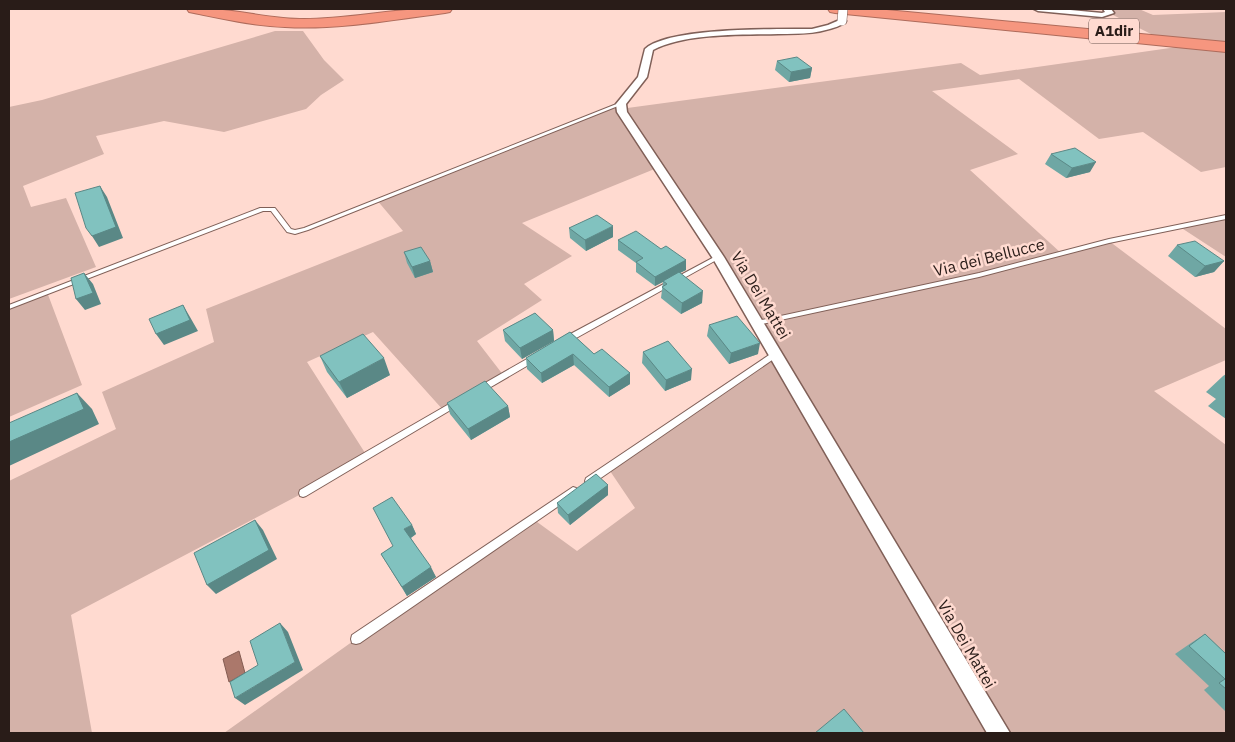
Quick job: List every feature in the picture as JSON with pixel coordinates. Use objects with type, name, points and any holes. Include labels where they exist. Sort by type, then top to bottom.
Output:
[{"type":"highway","points":[[194,9],[272,22],[335,22],[445,9]]},
{"type":"highway","points":[[238,9],[269,16],[306,19],[382,9]]},
{"type":"highway","name":"A1dir","points":[[889,9],[1226,42]]},
{"type":"highway","points":[[335,22],[356,12]]},
{"type":"highway","name":"A1dir","points":[[840,13],[1226,47]]},
{"type":"street","points":[[1038,9],[1102,15],[1110,13],[1107,9]]},
{"type":"street","points":[[621,104],[642,78],[649,49],[655,44],[694,37],[812,31],[832,27],[840,13]]},
{"type":"street","name":"Via Dei Mattei","points":[[621,104],[622,112],[718,257],[999,733]]},
{"type":"lane","points":[[9,307],[262,209],[274,210],[289,231],[295,232],[306,229],[621,104]]},
{"type":"lane","name":"Via dei Bellucce","points":[[758,324],[979,275],[1109,241],[1226,216]]},
{"type":"lane","points":[[561,342],[718,257]]},
{"type":"lane","points":[[470,396],[545,352]]},
{"type":"lane","points":[[356,639],[776,354]]},
{"type":"lane","points":[[303,493],[461,401]]},
{"type":"shaded area","points":[[1101,9],[1139,9],[1153,15],[1226,12],[1226,167],[1201,172],[1143,132],[1099,139],[1019,79],[932,91],[1018,154],[970,170],[1061,253],[1109,241],[1226,329],[1226,360],[1154,391],[1226,445],[1226,733],[224,733],[356,639],[533,519],[577,551],[635,508],[608,468],[775,354],[657,168],[522,223],[572,256],[524,284],[542,300],[477,341],[504,376],[444,411],[373,332],[307,362],[367,456],[303,493],[71,615],[92,733],[9,733],[9,481],[116,429],[102,392],[214,342],[206,309],[403,231],[376,199],[613,107],[620,109],[961,63],[980,75],[1177,47]]},
{"type":"shaded area","points":[[275,31],[303,31],[324,60],[344,80],[321,95],[306,109],[224,132],[164,121],[96,136],[104,154],[23,186],[31,207],[66,198],[96,267],[9,299],[9,107],[42,100]]},
{"type":"shaded area","points":[[1226,217],[1226,257],[1180,227]]},
{"type":"shaded area","points":[[47,292],[82,385],[9,417],[9,306]]},
{"type":"shaded area","points":[[239,651],[245,673],[229,682],[223,659]]},
{"type":"building","points":[[797,57],[812,68],[791,72],[777,61]]},
{"type":"building","points":[[1075,148],[1096,162],[1072,168],[1051,154]]},
{"type":"building","points":[[100,186],[116,227],[92,236],[86,228],[75,193]]},
{"type":"building","points":[[597,215],[613,226],[585,240],[569,228]]},
{"type":"building","points":[[636,231],[661,249],[666,246],[686,260],[655,277],[636,262],[643,258],[618,240]]},
{"type":"building","points":[[1195,241],[1224,261],[1205,266],[1177,245]]},
{"type":"building","points":[[421,247],[430,261],[412,267],[404,252]]},
{"type":"building","points":[[679,272],[703,291],[682,303],[662,287],[667,284],[663,281]]},
{"type":"building","points":[[84,273],[93,293],[76,299],[71,278]]},
{"type":"building","points":[[183,305],[190,320],[156,334],[149,319]]},
{"type":"building","points":[[535,313],[553,330],[520,348],[503,330]]},
{"type":"building","points":[[737,316],[760,343],[731,353],[709,325]]},
{"type":"building","points":[[570,332],[594,354],[602,349],[630,373],[609,387],[573,354],[541,373],[526,358]]},
{"type":"building","points":[[363,334],[384,358],[339,382],[320,356]]},
{"type":"building","points":[[668,341],[692,369],[666,380],[643,352]]},
{"type":"building","points":[[485,381],[508,406],[468,429],[447,403]]},
{"type":"building","points":[[77,393],[84,409],[9,442],[9,423]]},
{"type":"building","points":[[596,474],[608,485],[568,515],[557,503]]},
{"type":"building","points":[[392,497],[412,525],[404,529],[431,567],[402,587],[381,554],[393,546],[373,508]]},
{"type":"building","points":[[255,520],[269,550],[207,585],[194,553]]},
{"type":"building","points":[[280,623],[295,662],[235,698],[230,682],[258,665],[250,641]]},
{"type":"building","points":[[1205,634],[1226,654],[1226,689],[1219,683],[1225,679],[1189,646]]},
{"type":"building","points":[[844,709],[864,733],[815,733]]}]
